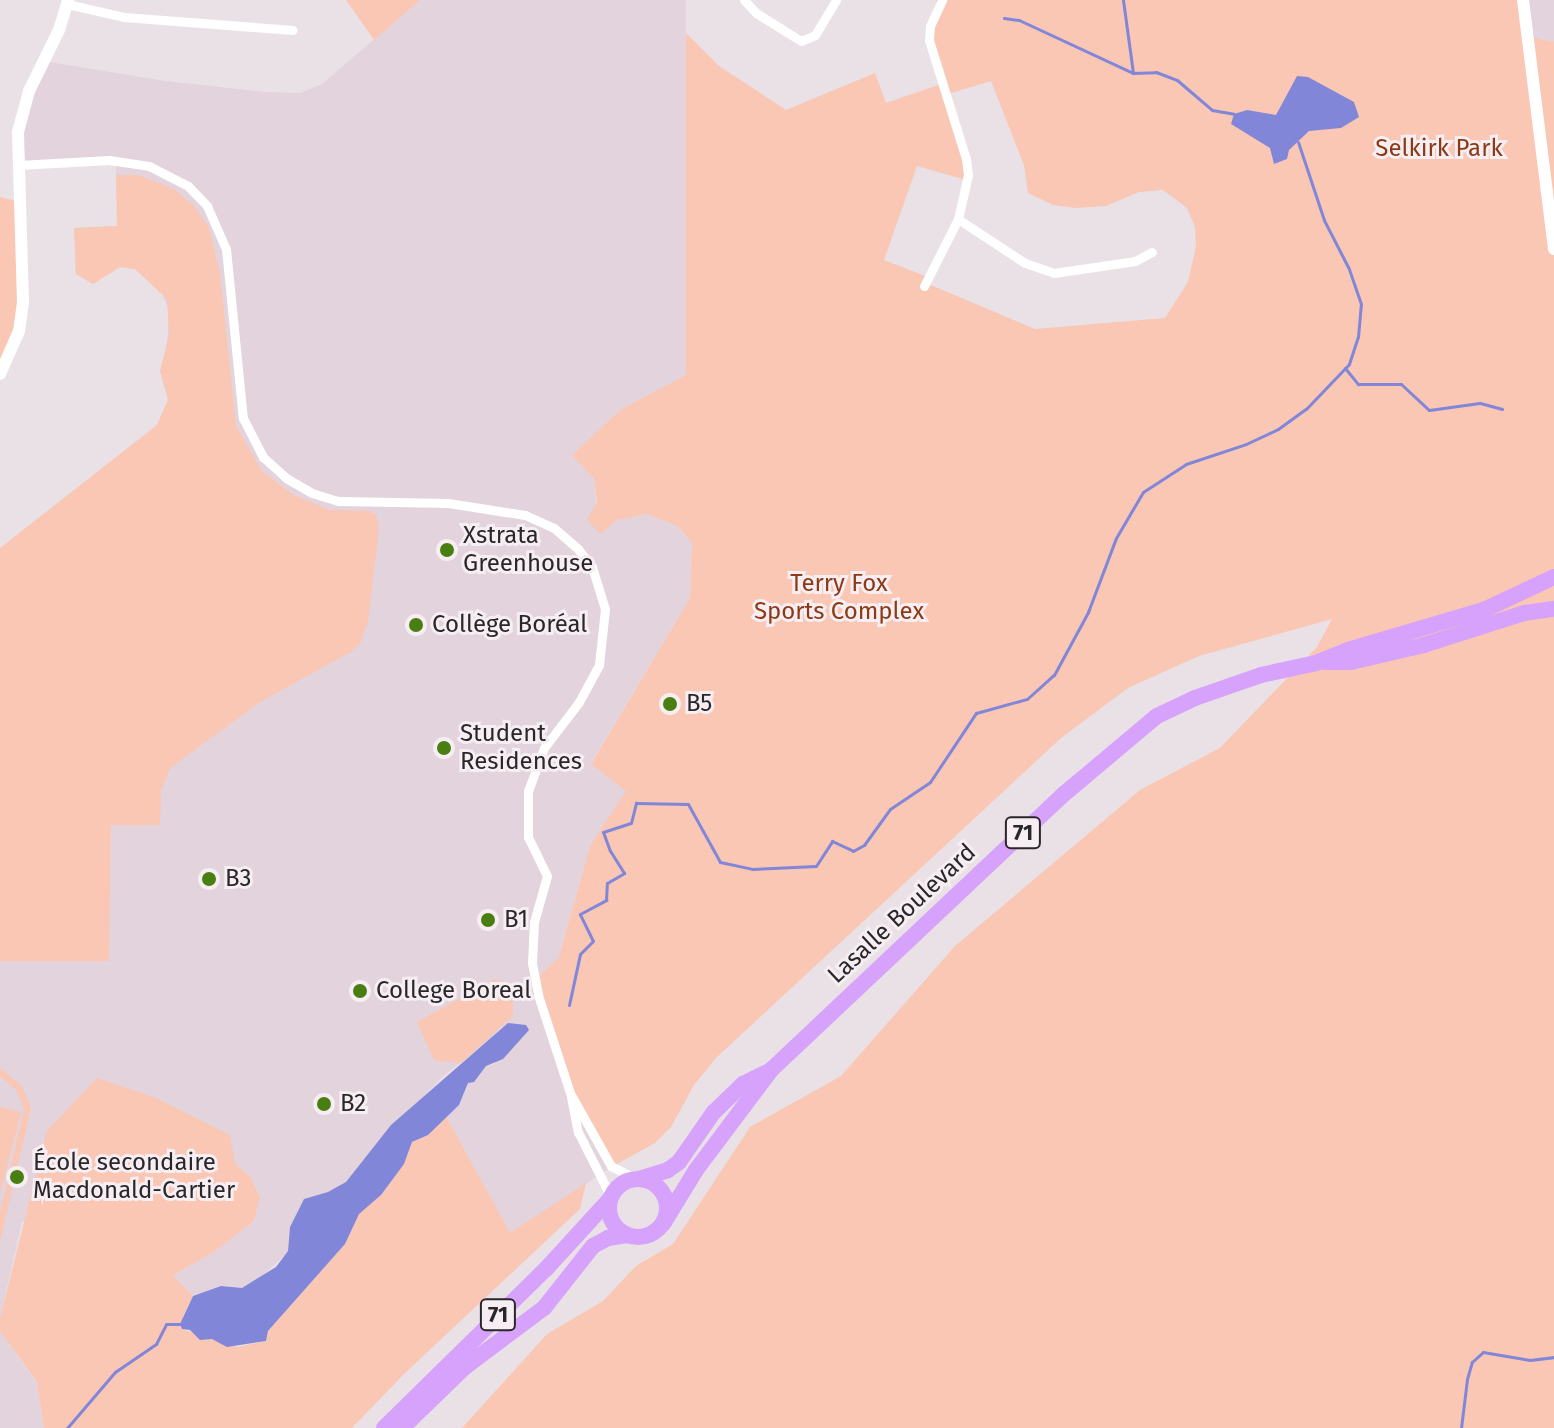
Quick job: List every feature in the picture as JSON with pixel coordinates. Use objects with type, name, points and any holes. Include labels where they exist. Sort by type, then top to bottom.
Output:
[{"type":"highway","name":"Lasalle Boulevard","points":[[663,1224],[704,1160],[771,1070],[1064,794],[1157,716],[1195,698],[1261,675],[1316,663],[1348,650],[1486,609],[1554,577]]},
{"type":"highway","name":"Lasalle Boulevard","points":[[1316,663],[1351,662],[1424,645],[1524,613],[1554,609]]},
{"type":"highway","name":"Lasalle Boulevard","points":[[638,1179],[668,1170],[679,1162],[713,1113],[743,1084],[771,1070]]},
{"type":"highway","points":[[638,1179],[662,1191],[667,1207],[663,1224],[643,1237],[627,1235],[610,1217],[611,1198],[621,1185],[638,1179]]},
{"type":"highway","name":"71","points":[[384,1428],[546,1269],[611,1198]]},
{"type":"highway","name":"71","points":[[402,1428],[465,1367],[544,1308],[593,1246],[608,1238],[627,1235]]},
{"type":"street","points":[[744,0],[756,13],[797,40],[805,41],[815,35],[836,0]]},
{"type":"street","points":[[1523,0],[1554,249]]},
{"type":"street","points":[[924,286],[958,219],[966,186],[966,159],[929,40],[930,26],[939,1]]},
{"type":"street","points":[[0,374],[19,331],[23,302],[18,132],[24,106],[68,2],[124,17],[293,30]]},
{"type":"street","points":[[18,165],[109,160],[149,166],[188,186],[207,206],[226,249],[243,418],[263,457],[286,478],[312,493],[339,501],[438,503],[525,515],[554,528],[578,549],[592,567],[605,609],[599,665],[579,702],[544,748],[532,776],[526,803],[530,846],[547,876],[533,930],[535,982],[570,1093],[578,1132],[611,1198]]},
{"type":"street","points":[[958,219],[1025,263],[1054,273],[1135,261],[1152,252]]},
{"type":"street","points":[[570,1093],[611,1166],[638,1179]]},
{"type":"shaded area","name":"Collège Boréal","points":[[420,0],[686,0],[686,376],[620,410],[572,455],[594,479],[599,533],[616,520],[647,514],[678,526],[692,544],[690,598],[591,763],[627,791],[590,846],[559,957],[613,1166],[510,1234],[446,1116],[459,1105],[468,1083],[486,1066],[494,1064],[502,1026],[488,1042],[443,1076],[411,1110],[391,1125],[346,1182],[328,1193],[304,1199],[290,1227],[288,1252],[258,1280],[242,1288],[221,1286],[193,1296],[173,1275],[214,1252],[254,1221],[260,1196],[251,1178],[235,1163],[22,1222],[0,1318],[0,961],[108,961],[111,825],[158,824],[157,425],[168,400],[160,371],[167,350],[169,309],[160,290],[135,269],[120,267],[93,284],[76,274],[74,228],[117,226],[116,160],[18,164],[17,143],[43,61],[165,81],[300,93],[322,84]]},
{"type":"shaded area","points":[[1524,0],[1554,0],[1554,42],[1527,36]]},
{"type":"shaded area","points":[[0,1331],[37,1383],[44,1428],[0,1428]]},
{"type":"green space","points":[[346,0],[420,0],[374,40]]},
{"type":"green space","points":[[935,0],[1524,0],[1527,36],[1554,42],[1554,1428],[462,1428],[547,1334],[603,1301],[636,1266],[673,1244],[750,1127],[841,1076],[955,946],[1140,790],[1220,748],[1317,647],[1332,619],[1199,656],[1128,688],[1061,738],[716,1058],[694,1085],[671,1127],[655,1143],[613,1166],[589,1132],[534,981],[559,957],[590,846],[626,791],[591,764],[690,598],[692,544],[678,526],[647,514],[617,520],[600,534],[587,520],[597,503],[594,479],[572,455],[620,410],[686,375],[686,33],[719,66],[786,110],[875,73],[886,103],[941,84],[928,40],[940,3]],"holes":[[[991,81],[1024,165],[1028,193],[1053,205],[1076,208],[1106,206],[1139,192],[1163,190],[1187,208],[1195,227],[1196,246],[1188,282],[1165,318],[1035,329],[926,283],[928,277],[884,260],[917,166],[966,180],[966,159],[945,95]]]},
{"type":"green space","points":[[116,175],[138,175],[174,189],[194,206],[209,228],[220,273],[236,426],[262,471],[293,495],[330,510],[370,511],[376,515],[379,528],[368,621],[360,644],[349,653],[260,702],[170,768],[161,791],[160,825],[111,825],[109,961],[0,961],[0,548],[157,425],[168,400],[160,371],[169,334],[167,299],[135,269],[120,267],[93,284],[76,274],[74,228],[117,226]]},
{"type":"green space","points":[[0,197],[19,202],[22,302],[0,373]]},
{"type":"green space","points":[[493,980],[512,983],[513,1016],[461,1063],[434,1060],[417,1022]]},
{"type":"green space","points":[[0,1068],[22,1086],[31,1108],[0,1242],[0,1213],[24,1109],[16,1090],[0,1076]]},
{"type":"green space","points":[[97,1078],[156,1098],[230,1135],[235,1163],[251,1178],[260,1197],[254,1221],[214,1252],[173,1275],[193,1296],[183,1316],[182,1329],[237,1347],[266,1341],[268,1331],[345,1244],[358,1214],[381,1195],[404,1164],[412,1142],[428,1135],[446,1116],[510,1233],[586,1183],[580,1209],[404,1374],[352,1428],[44,1428],[37,1382],[0,1331],[0,1318],[47,1131]]},
{"type":"green space","points":[[0,1107],[21,1112],[0,1194]]},
{"type":"water","points":[[1297,76],[1308,77],[1354,102],[1359,117],[1341,128],[1309,131],[1289,150],[1287,159],[1274,164],[1270,148],[1231,124],[1234,114],[1247,110],[1276,115]]},
{"type":"water","points":[[508,1023],[526,1025],[529,1030],[503,1059],[486,1066],[474,1082],[468,1083],[459,1105],[428,1135],[412,1142],[404,1164],[381,1195],[359,1214],[345,1244],[268,1331],[266,1341],[227,1347],[212,1339],[200,1340],[190,1330],[182,1329],[180,1324],[193,1296],[221,1286],[242,1288],[276,1267],[288,1251],[290,1227],[304,1199],[328,1192],[346,1182],[391,1125]]},
{"type":"waterway","points":[[1123,0],[1133,73]]},
{"type":"waterway","points":[[1004,18],[1019,20],[1133,73],[1156,72],[1177,80],[1212,110],[1234,114]]},
{"type":"waterway","points":[[569,1005],[580,954],[593,941],[580,914],[606,900],[607,883],[624,873],[610,851],[603,832],[631,823],[636,803],[688,804],[720,862],[752,869],[816,866],[832,841],[853,851],[864,845],[890,809],[930,782],[976,713],[1027,699],[1054,675],[1088,612],[1116,538],[1143,492],[1186,464],[1246,444],[1278,429],[1306,409],[1349,364],[1358,337],[1361,304],[1348,267],[1324,220],[1298,142]]},
{"type":"waterway","points":[[1345,368],[1358,384],[1401,384],[1429,410],[1480,403],[1502,409]]},
{"type":"waterway","points":[[67,1428],[115,1372],[156,1344],[166,1324],[180,1324]]},
{"type":"waterway","points":[[1461,1428],[1467,1379],[1472,1362],[1483,1352],[1530,1360],[1554,1357]]},
{"type":"place","name":"Xstrata Greenhouse","points":[[447,550]]},
{"type":"place","name":"Collège Boréal","points":[[416,625]]},
{"type":"place","name":"B5","points":[[670,704]]},
{"type":"place","name":"Student Residences","points":[[444,748]]},
{"type":"place","name":"B3","points":[[209,879]]},
{"type":"place","name":"B1","points":[[488,920]]},
{"type":"place","name":"College Boreal","points":[[360,991]]},
{"type":"place","name":"B2","points":[[324,1104]]},
{"type":"place","name":"École secondaire Macdonald-Cartier","points":[[17,1177]]},
{"type":"park label","name":"Selkirk Park","points":[[1439,149]]},
{"type":"park label","name":"Terry Fox Sports Complex","points":[[839,598]]}]
